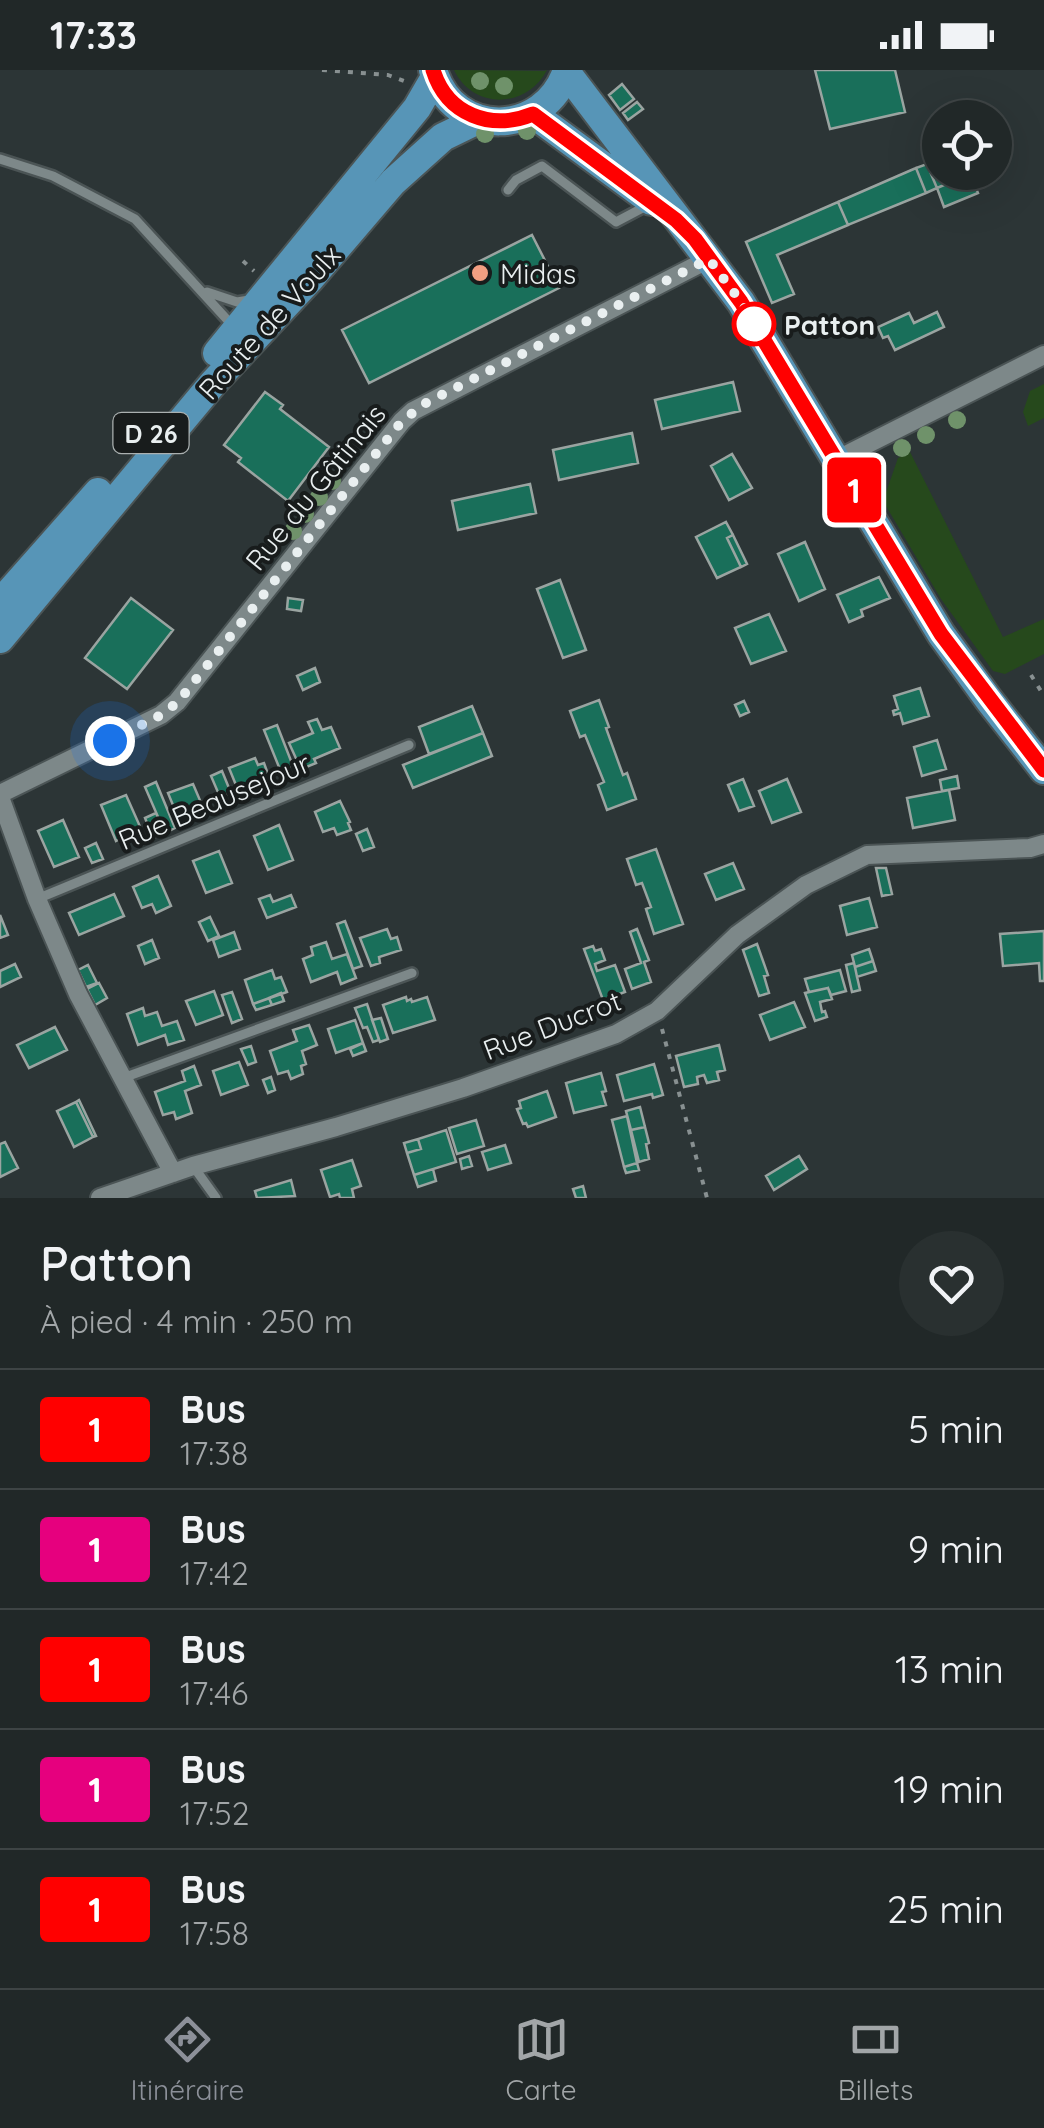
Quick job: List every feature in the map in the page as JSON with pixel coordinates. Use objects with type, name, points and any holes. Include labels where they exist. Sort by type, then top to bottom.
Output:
[{"type":"main road","points":[[427,77],[468,114],[507,122],[533,114],[554,97],[567,72],[676,220]]},
{"type":"main road","name":"Route de Voulx","points":[[0,604],[177,404],[417,108],[427,77]]},
{"type":"main road","points":[[533,114],[676,220],[695,239],[741,302],[941,634],[1044,770]]},
{"type":"main road","name":"Route de Voulx","points":[[0,639],[214,382],[393,182],[442,137],[480,119]]},
{"type":"street","name":"Rue du Gâtinais","points":[[0,795],[161,715],[178,702],[413,411],[709,259]]},
{"type":"street","points":[[836,460],[1044,354]]},
{"type":"street","points":[[0,795],[37,899],[78,994],[173,1173]]},
{"type":"street","name":"Rue Ducrot","points":[[100,1198],[193,1166],[464,1088],[616,1034],[657,1010],[738,934],[806,886],[867,854],[1030,848],[1044,844]]},
{"type":"lane","points":[[0,158],[54,176],[135,219],[236,330],[238,342],[217,368],[214,382]]},
{"type":"lane","points":[[508,190],[516,180],[542,166],[616,222],[652,202]]},
{"type":"lane","points":[[236,330],[310,279]]},
{"type":"lane","points":[[201,289],[238,302],[262,298]]},
{"type":"lane","name":"Rue Beausejour","points":[[37,899],[409,745]]},
{"type":"lane","points":[[123,1078],[412,973]]},
{"type":"lane","points":[[193,1166],[216,1198]]},
{"type":"path","points":[[322,70],[427,77]]},
{"type":"path","points":[[1031,675],[1044,696]]},
{"type":"path","points":[[657,1010],[708,1198]]},
{"type":"green space","points":[[454,70],[547,70],[527,92],[500,100],[474,92]]},
{"type":"green space","points":[[1044,384],[1044,418],[1028,426],[1023,412],[1030,391]]},
{"type":"green space","points":[[910,452],[1003,637],[1044,619],[1044,654],[1005,674],[993,671],[941,599],[883,501],[898,458]]},
{"type":"building","points":[[815,70],[895,70],[905,112],[830,129]]},
{"type":"building","points":[[622,84],[634,99],[620,110],[609,95]]},
{"type":"building","points":[[637,102],[643,109],[628,120],[623,113]]},
{"type":"building","points":[[916,168],[926,193],[848,225],[838,202]]},
{"type":"building","points":[[938,190],[977,190],[978,193],[944,207]]},
{"type":"building","points":[[838,202],[848,225],[777,255],[794,294],[772,303],[746,242]]},
{"type":"building","points":[[532,235],[559,288],[369,383],[342,330]]},
{"type":"building","points":[[937,312],[944,327],[895,350],[878,327],[909,313],[914,323]]},
{"type":"building","points":[[733,382],[740,411],[662,429],[655,400]]},
{"type":"building","points":[[265,392],[283,405],[280,409],[329,447],[288,501],[238,462],[241,458],[224,445]]},
{"type":"building","points":[[632,433],[638,463],[559,480],[553,450]]},
{"type":"building","points":[[732,454],[752,488],[729,500],[711,466]]},
{"type":"building","points":[[530,484],[536,513],[458,530],[452,501]]},
{"type":"building","points":[[726,522],[733,535],[727,538],[741,567],[717,578],[696,537]]},
{"type":"building","points":[[733,535],[747,564],[741,567],[727,538]]},
{"type":"building","points":[[805,542],[825,589],[799,601],[778,554]]},
{"type":"building","points":[[879,577],[890,598],[861,610],[863,616],[849,622],[837,595]]},
{"type":"building","points":[[560,580],[586,650],[563,658],[537,589]]},
{"type":"building","points":[[131,598],[173,630],[127,689],[85,658]]},
{"type":"building","points":[[288,598],[303,600],[301,611],[287,609]]},
{"type":"building","points":[[769,614],[786,651],[751,664],[735,628]]},
{"type":"building","points":[[315,668],[320,682],[303,690],[297,676]]},
{"type":"building","points":[[920,688],[929,716],[903,724],[900,713],[894,715],[893,711],[898,709],[894,696]]},
{"type":"building","points":[[599,700],[623,775],[627,773],[636,799],[607,810],[598,785],[604,782],[585,735],[580,737],[570,711]]},
{"type":"building","points":[[744,701],[749,712],[740,716],[735,705]]},
{"type":"building","points":[[472,706],[483,733],[429,754],[419,727]]},
{"type":"building","points":[[317,719],[322,730],[331,727],[340,748],[314,759],[316,763],[304,768],[289,743],[313,733],[308,722]]},
{"type":"building","points":[[277,725],[293,766],[281,772],[264,730]]},
{"type":"building","points":[[483,733],[492,756],[413,788],[403,765]]},
{"type":"building","points":[[937,740],[946,769],[922,776],[914,747]]},
{"type":"building","points":[[255,758],[258,765],[264,763],[269,777],[238,790],[229,768]]},
{"type":"building","points":[[222,771],[231,793],[220,797],[211,776]]},
{"type":"building","points":[[957,776],[959,788],[942,791],[940,780]]},
{"type":"building","points":[[743,779],[754,806],[739,811],[728,785]]},
{"type":"building","points":[[787,779],[801,812],[772,823],[759,791]]},
{"type":"building","points":[[156,782],[175,828],[165,833],[145,787]]},
{"type":"building","points":[[193,784],[202,805],[177,815],[168,793]]},
{"type":"building","points":[[949,790],[955,820],[913,828],[907,798]]},
{"type":"building","points":[[126,795],[142,831],[121,843],[120,839],[116,841],[101,805]]},
{"type":"building","points":[[340,801],[351,830],[337,835],[334,828],[323,832],[315,812]]},
{"type":"building","points":[[156,813],[165,833],[153,838],[145,818]]},
{"type":"building","points":[[63,820],[79,857],[54,867],[38,831]]},
{"type":"building","points":[[279,825],[293,860],[268,870],[254,836]]},
{"type":"building","points":[[367,829],[374,847],[363,851],[356,834]]},
{"type":"building","points":[[96,843],[103,859],[92,863],[85,848]]},
{"type":"building","points":[[656,849],[683,924],[654,934],[646,909],[651,907],[642,883],[636,885],[627,859]]},
{"type":"building","points":[[219,851],[232,883],[206,893],[193,861]]},
{"type":"building","points":[[733,863],[744,889],[716,900],[705,874]]},
{"type":"building","points":[[876,868],[886,868],[892,894],[882,896]]},
{"type":"building","points":[[158,876],[171,906],[156,913],[152,904],[142,908],[133,887]]},
{"type":"building","points":[[114,894],[124,916],[79,935],[69,913]]},
{"type":"building","points":[[270,895],[273,902],[291,895],[296,907],[267,918],[259,899]]},
{"type":"building","points":[[869,898],[877,927],[847,935],[840,906]]},
{"type":"building","points":[[0,915],[8,935],[0,938]]},
{"type":"building","points":[[210,917],[219,936],[208,941],[199,922]]},
{"type":"building","points":[[345,921],[362,966],[353,969],[337,924]]},
{"type":"building","points":[[387,929],[391,939],[397,937],[401,950],[379,957],[380,963],[371,966],[360,938]]},
{"type":"building","points":[[637,929],[649,960],[644,962],[651,982],[632,989],[625,969],[641,963],[630,932]]},
{"type":"building","points":[[1044,931],[1044,981],[1040,981],[1039,963],[1003,966],[1000,934]]},
{"type":"building","points":[[234,932],[240,949],[219,957],[213,940]]},
{"type":"building","points":[[152,940],[159,958],[145,964],[138,946]]},
{"type":"building","points":[[326,942],[332,959],[347,954],[356,978],[341,984],[337,972],[311,982],[303,959],[313,955],[311,947]]},
{"type":"building","points":[[757,944],[768,975],[764,976],[769,993],[759,996],[743,950]]},
{"type":"building","points":[[593,946],[595,951],[601,949],[605,960],[595,964],[597,971],[615,965],[625,992],[603,1000],[584,949]]},
{"type":"building","points":[[869,949],[873,961],[855,967],[852,955]]},
{"type":"building","points":[[873,961],[876,971],[857,977],[855,967]]},
{"type":"building","points":[[854,963],[860,990],[852,992],[846,965]]},
{"type":"building","points":[[15,964],[21,977],[0,987],[0,971]]},
{"type":"building","points":[[88,965],[97,983],[86,987],[78,970]]},
{"type":"building","points":[[272,970],[275,979],[281,977],[287,992],[253,1004],[245,980]]},
{"type":"building","points":[[840,970],[846,991],[831,995],[828,988],[809,992],[805,979]]},
{"type":"building","points":[[99,983],[107,998],[95,1005],[87,989]]},
{"type":"building","points":[[828,988],[832,999],[820,1002],[827,1017],[815,1021],[805,993]]},
{"type":"building","points":[[214,991],[223,1015],[196,1025],[186,1001]]},
{"type":"building","points":[[232,992],[242,1019],[232,1023],[222,995]]},
{"type":"building","points":[[281,993],[284,1001],[272,1005],[269,998]]},
{"type":"building","points":[[406,997],[412,1002],[427,997],[435,1020],[393,1033],[383,1005]]},
{"type":"building","points":[[269,998],[272,1005],[256,1010],[253,1004]]},
{"type":"building","points":[[794,1002],[805,1027],[770,1040],[760,1015]]},
{"type":"building","points":[[367,1004],[379,1040],[373,1042],[355,1008]]},
{"type":"building","points":[[143,1008],[145,1016],[157,1012],[162,1026],[177,1021],[184,1040],[168,1045],[165,1035],[138,1045],[127,1014]]},
{"type":"building","points":[[381,1018],[388,1039],[380,1042],[372,1020]]},
{"type":"building","points":[[355,1020],[363,1043],[336,1053],[328,1029]]},
{"type":"building","points":[[309,1025],[317,1045],[302,1051],[306,1064],[301,1066],[303,1074],[291,1079],[288,1071],[278,1074],[270,1051],[297,1041],[293,1030]]},
{"type":"building","points":[[55,1027],[67,1050],[29,1068],[17,1045]]},
{"type":"building","points":[[363,1043],[366,1051],[353,1056],[350,1049]]},
{"type":"building","points":[[719,1045],[725,1070],[717,1072],[719,1080],[707,1083],[704,1075],[697,1077],[698,1084],[684,1087],[676,1056]]},
{"type":"building","points":[[251,1046],[256,1062],[248,1065],[241,1049]]},
{"type":"building","points":[[239,1062],[248,1085],[221,1095],[213,1071]]},
{"type":"building","points":[[654,1064],[663,1095],[624,1101],[617,1075]]},
{"type":"building","points":[[194,1066],[201,1085],[185,1091],[192,1113],[176,1119],[174,1112],[163,1115],[155,1092],[185,1081],[182,1071]]},
{"type":"building","points":[[601,1073],[606,1105],[574,1113],[566,1083]]},
{"type":"building","points":[[271,1077],[275,1090],[268,1093],[263,1080]]},
{"type":"building","points":[[547,1091],[556,1117],[528,1127],[523,1124],[517,1109],[521,1108],[519,1101]]},
{"type":"building","points":[[79,1100],[96,1136],[93,1137],[76,1102]]},
{"type":"building","points":[[76,1102],[93,1137],[74,1147],[57,1111]]},
{"type":"building","points":[[640,1107],[645,1127],[631,1130],[626,1111]]},
{"type":"building","points":[[627,1116],[637,1163],[624,1167],[612,1120]]},
{"type":"building","points":[[476,1120],[484,1146],[457,1154],[449,1128]]},
{"type":"building","points":[[645,1127],[649,1159],[639,1162],[631,1130]]},
{"type":"building","points":[[446,1130],[456,1162],[414,1175],[407,1153],[421,1149],[418,1139]]},
{"type":"building","points":[[418,1139],[421,1149],[407,1153],[404,1143]]},
{"type":"building","points":[[5,1142],[18,1168],[0,1177],[0,1144]]},
{"type":"building","points":[[505,1145],[511,1163],[488,1170],[482,1152]]},
{"type":"building","points":[[469,1156],[472,1166],[462,1169],[460,1159]]},
{"type":"building","points":[[799,1156],[807,1169],[774,1190],[766,1176]]},
{"type":"building","points":[[352,1160],[361,1186],[352,1189],[354,1198],[340,1198],[339,1194],[330,1197],[321,1170]]},
{"type":"building","points":[[637,1163],[639,1170],[626,1173],[624,1167]]},
{"type":"building","points":[[433,1169],[436,1181],[418,1187],[414,1175]]},
{"type":"building","points":[[291,1180],[295,1196],[257,1198],[255,1191]]},
{"type":"building","points":[[583,1186],[586,1198],[576,1198],[573,1189]]},
{"type":"bus line","name":"1","points":[[433,70],[440,88],[457,107],[493,122],[533,114],[676,220],[695,239],[741,302],[941,634],[1044,770]]},
{"type":"place","name":"Midas","points":[[480,273]]},
{"type":"place","name":"Patton","points":[[754,324]]},
{"type":"route","points":[[110,741],[178,702],[413,411],[709,259],[754,324]]}]
